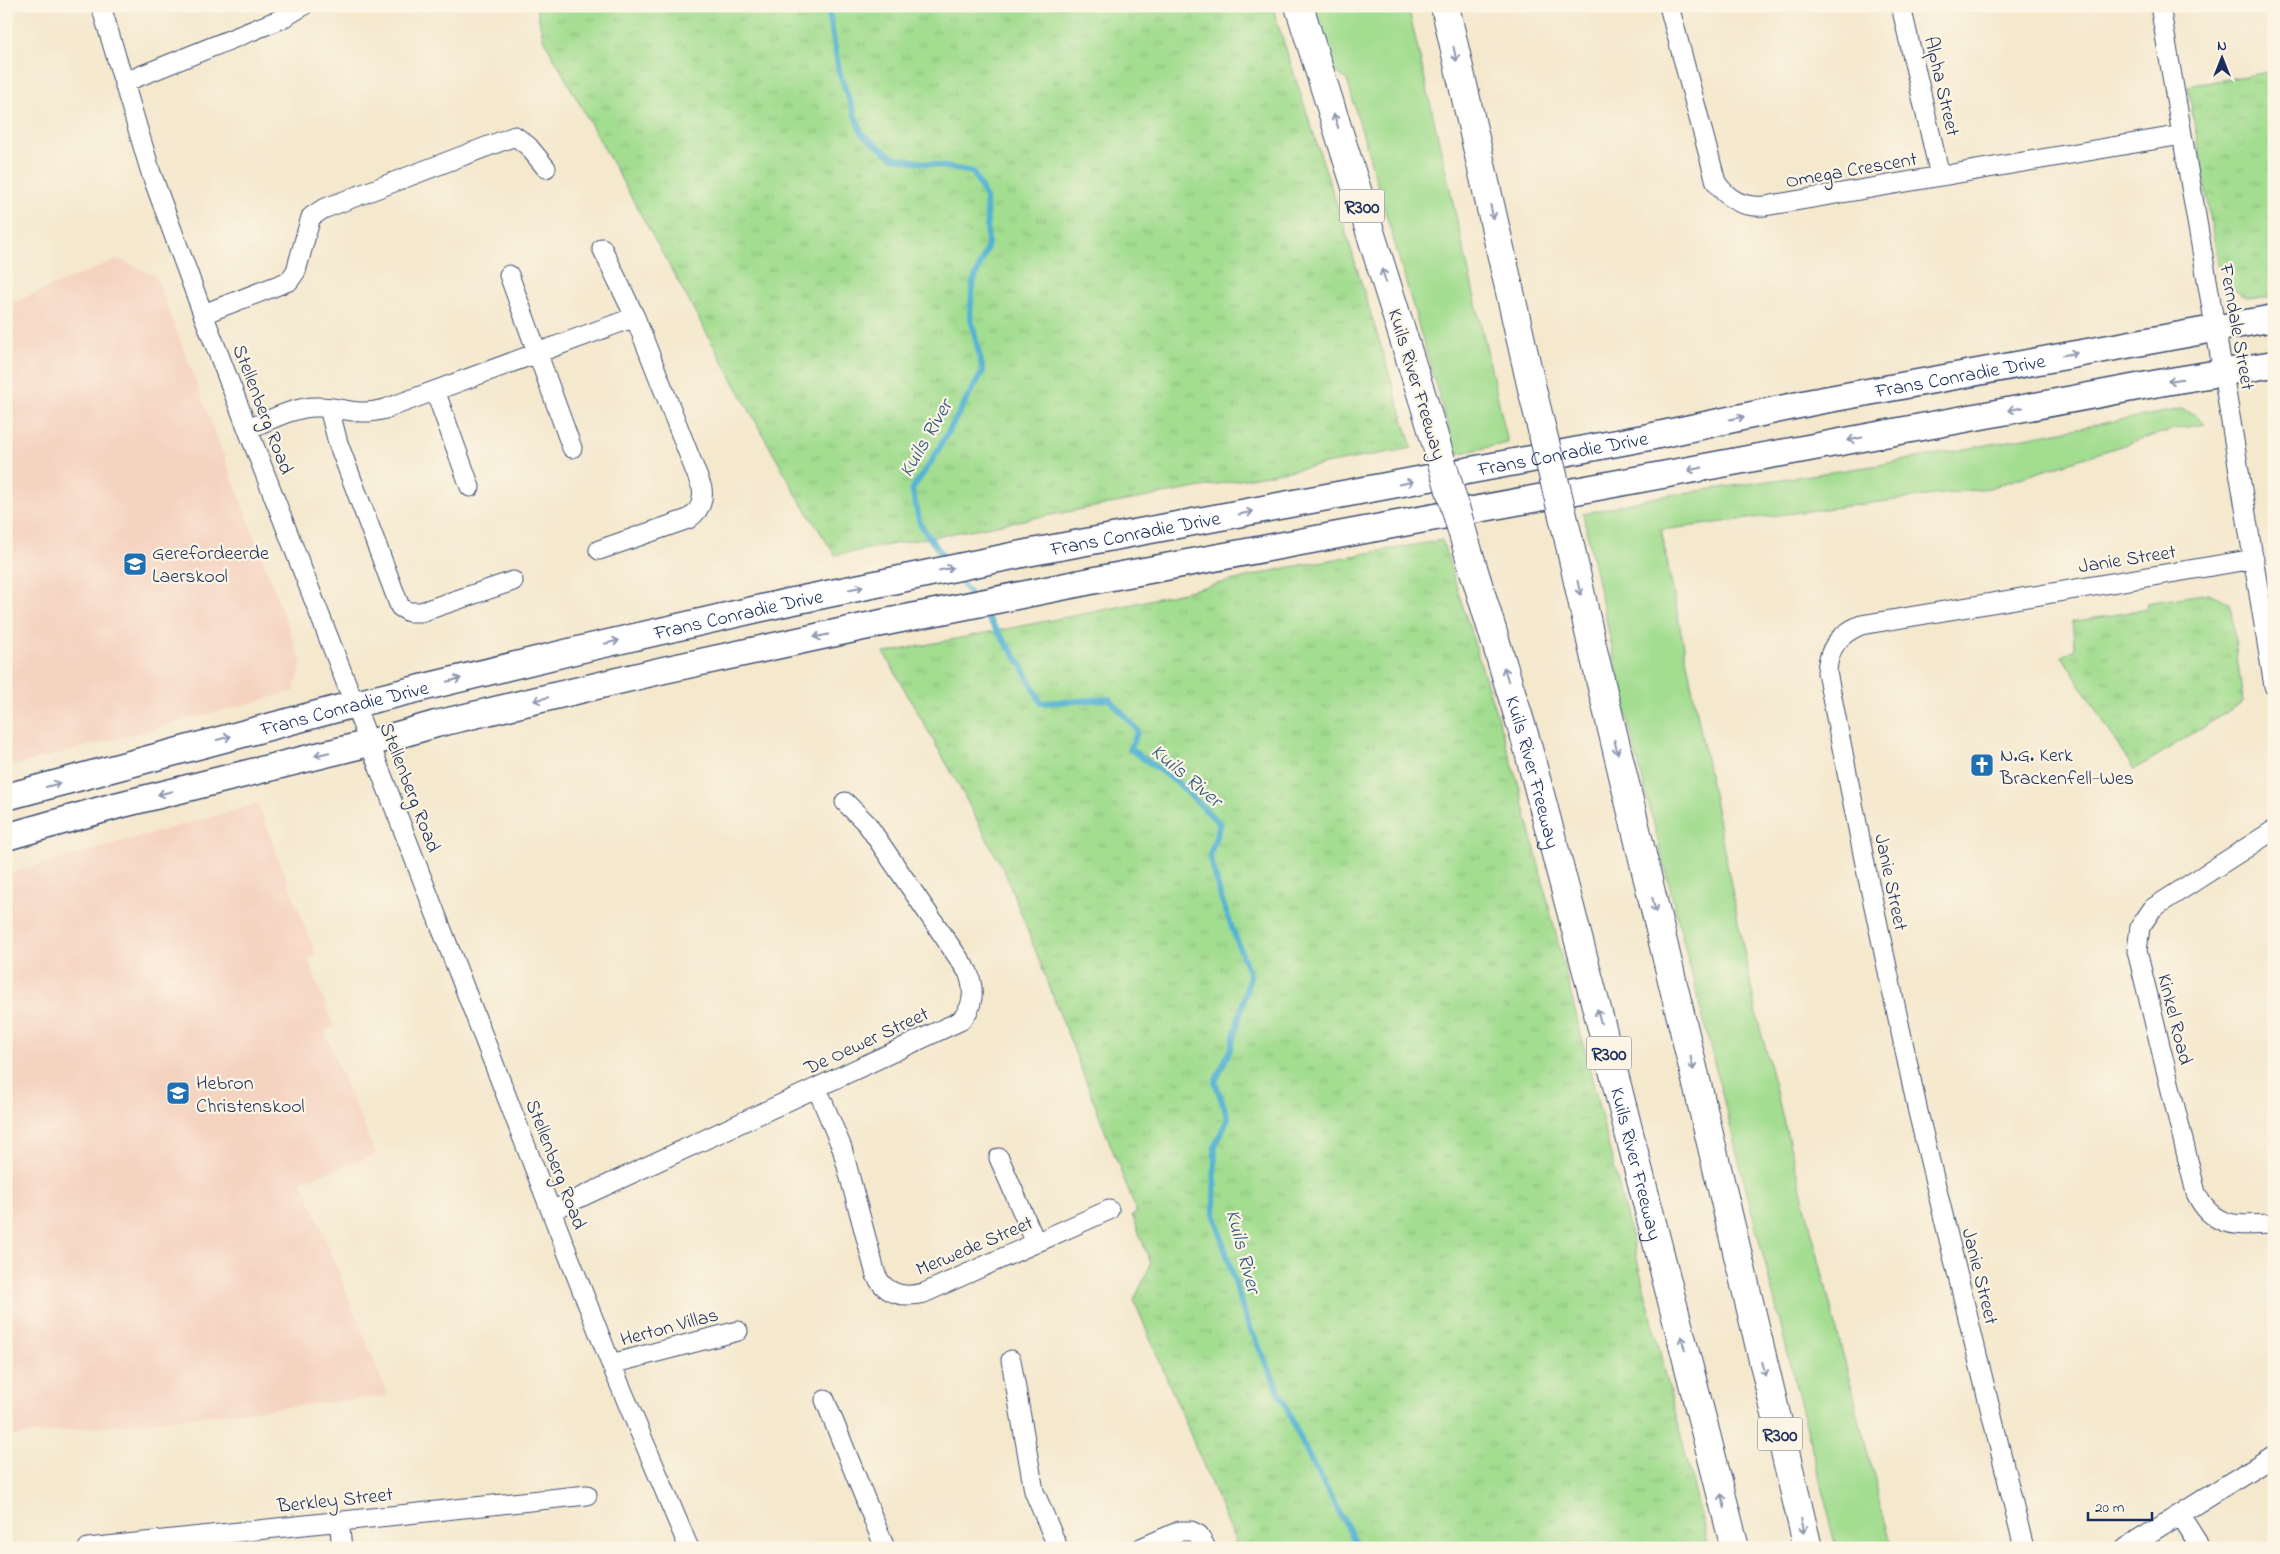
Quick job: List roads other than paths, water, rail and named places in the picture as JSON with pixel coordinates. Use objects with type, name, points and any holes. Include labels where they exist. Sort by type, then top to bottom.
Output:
[{"type":"highway","name":"Kuils River Freeway","points":[[1299,6],[1425,406],[1470,561],[1526,741],[1613,1070],[1735,1548]]},
{"type":"highway","name":"R300","points":[[1445,6],[1593,650],[1808,1548]]},
{"type":"street","name":"Stellenberg Road","points":[[101,6],[151,173],[203,314],[611,1364],[689,1548]]},
{"type":"street","points":[[125,82],[281,19],[303,6]]},
{"type":"street","name":"Omega Crescent","points":[[1669,6],[1716,182],[1729,198],[1746,206],[1765,206],[2182,135]]},
{"type":"street","name":"Alpha Street","points":[[1901,6],[1940,176]]},
{"type":"street","name":"Ferndale Street","points":[[2160,6],[2273,676]]},
{"type":"street","points":[[203,314],[287,283],[296,271],[311,217],[323,210],[515,136],[528,146],[546,168]]},
{"type":"street","points":[[599,550],[688,519],[699,509],[702,501],[702,488],[635,317],[602,248]]},
{"type":"street","points":[[509,275],[536,355],[572,448]]},
{"type":"street","points":[[248,429],[295,410],[312,407],[367,413],[385,410],[635,317]]},
{"type":"street","name":"Frans Conradie Drive","points":[[6,798],[355,704],[578,650],[901,579],[992,560],[1649,437],[1813,402],[2274,318]]},
{"type":"street","name":"Frans Conradie Drive","points":[[6,837],[115,806],[588,687],[920,615],[2149,384],[2274,364]]},
{"type":"street","points":[[436,392],[470,487]]},
{"type":"street","points":[[329,408],[338,443],[400,607],[409,612],[421,612],[513,580]]},
{"type":"street","name":"Janie Street","points":[[2024,1548],[1918,1112],[1866,869],[1827,672],[1827,663],[1833,646],[1839,639],[1845,633],[1861,625],[2254,559]]},
{"type":"street","name":"De Oewer Street","points":[[551,1211],[960,1021],[968,1012],[973,998],[968,972],[867,824],[844,802]]},
{"type":"street","name":"Kinkel Road","points":[[2274,830],[2153,908],[2140,926],[2137,950],[2193,1184],[2200,1201],[2211,1215],[2228,1224],[2274,1224]]},
{"type":"street","name":"Merwede Street","points":[[817,1088],[842,1148],[876,1275],[880,1282],[889,1290],[900,1296],[924,1293],[1109,1210]]},
{"type":"street","points":[[999,1158],[1036,1243]]},
{"type":"street","name":"Herton Villas","points":[[611,1364],[738,1331]]},
{"type":"street","points":[[1011,1360],[1034,1491],[1058,1548]]},
{"type":"street","points":[[825,1400],[885,1548]]},
{"type":"street","points":[[2126,1548],[2274,1455]]},
{"type":"street","name":"Berkley Street","points":[[88,1548],[587,1495]]},
{"type":"street","points":[[2180,1515],[2201,1548]]},
{"type":"street","points":[[339,1521],[342,1548]]},
{"type":"street","points":[[1141,1548],[1180,1531],[1187,1530],[1199,1535],[1206,1548]]},
{"type":"waterway","name":"Kuils River","points":[[828,6],[839,72],[862,134],[892,157],[973,172],[986,198],[988,245],[973,283],[970,314],[983,371],[931,462],[912,489],[920,524],[948,563]]},
{"type":"waterway","name":"Kuils River","points":[[955,574],[973,598]]},
{"type":"waterway","name":"Kuils River","points":[[982,610],[1021,664],[1041,703],[1110,699],[1138,731],[1130,749],[1178,783],[1220,824],[1210,855],[1220,895],[1250,976],[1231,1048],[1215,1082],[1228,1118],[1215,1146],[1214,1213],[1246,1319],[1308,1455],[1359,1548]]},
{"type":"place","name":"Gerefordeerde Laerskool","points":[[135,564]]},
{"type":"place","name":"N.G. Kerk Brackenfell-Wes","points":[[1982,765]]},
{"type":"place","name":"Hebron Christenskool","points":[[178,1093]]}]
